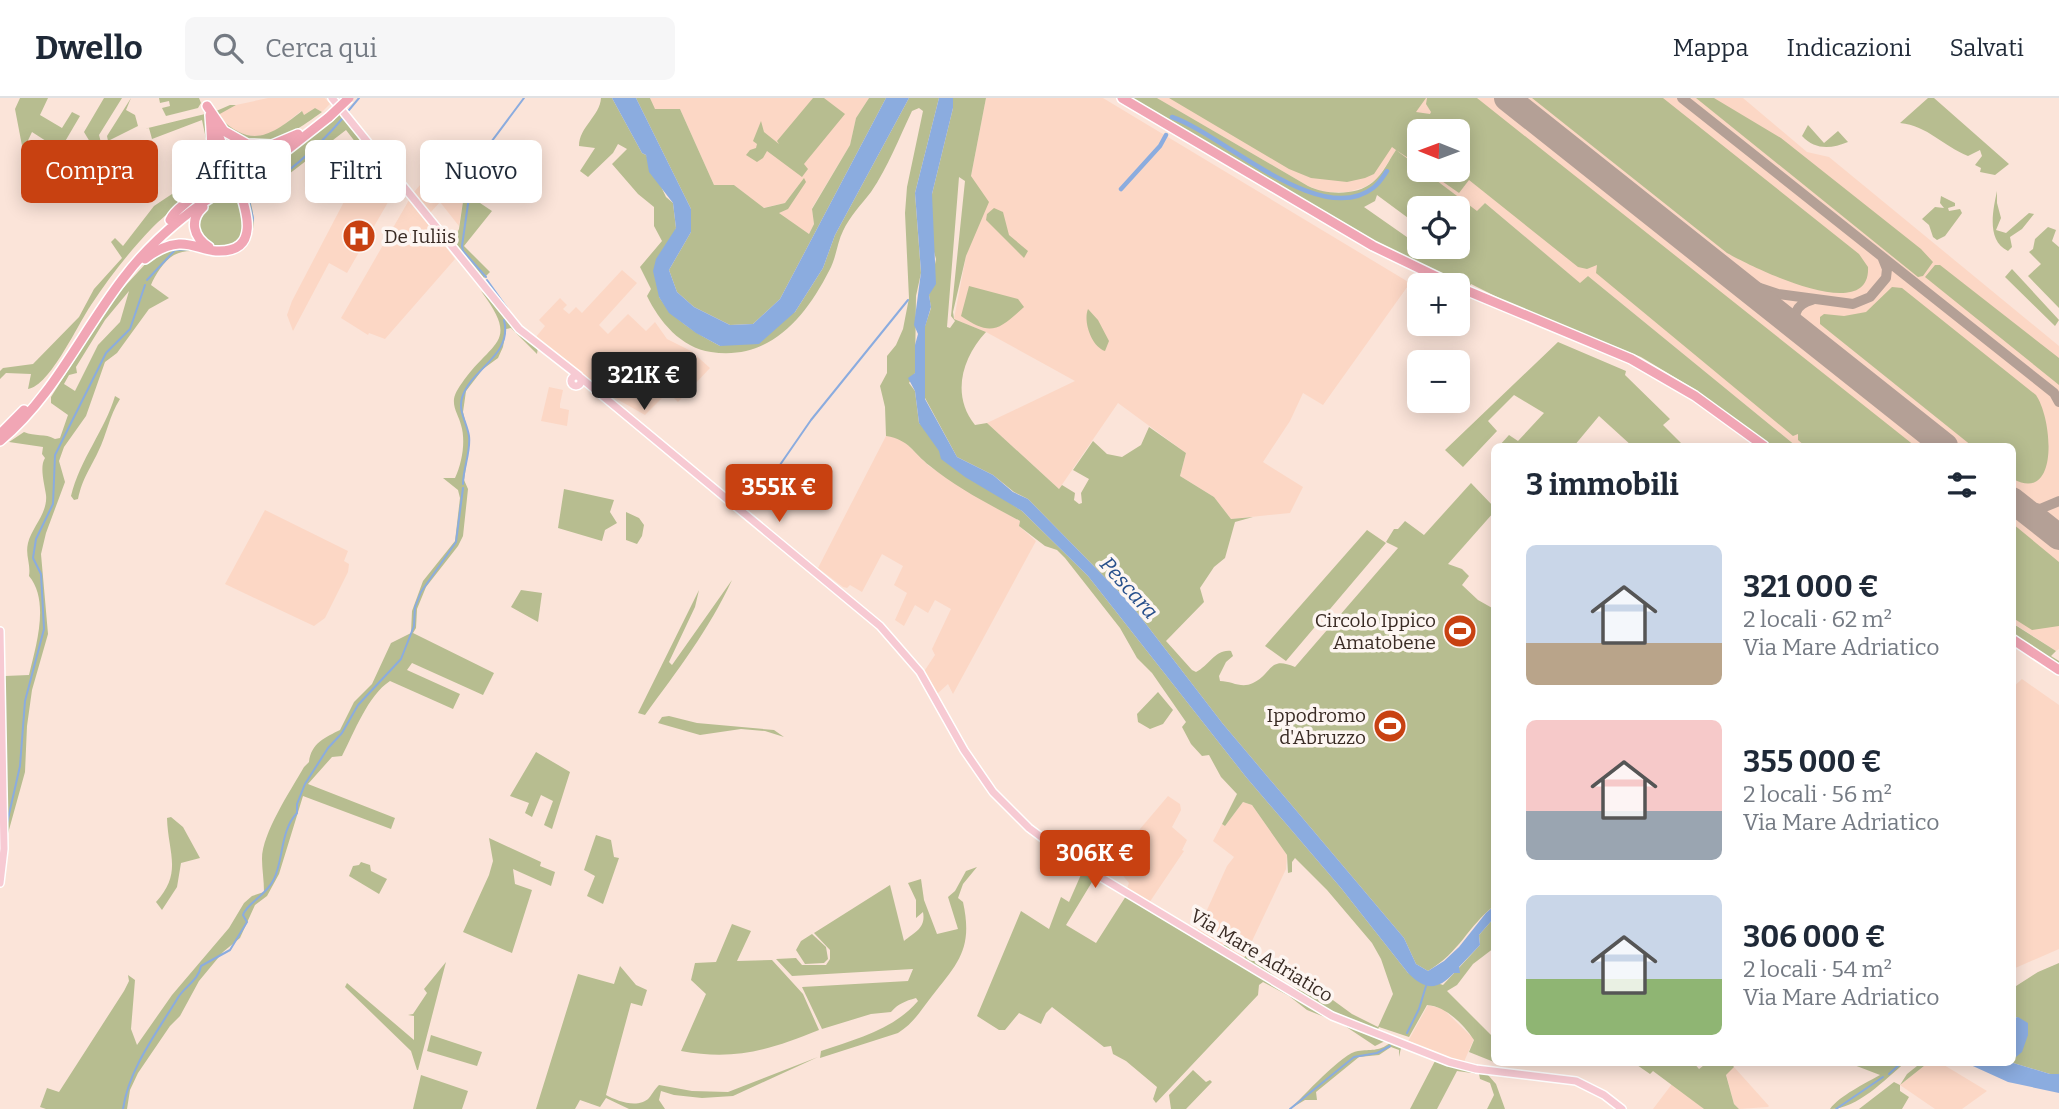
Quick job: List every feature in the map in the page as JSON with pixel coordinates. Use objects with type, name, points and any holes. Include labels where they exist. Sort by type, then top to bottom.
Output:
[{"type":"highway","points":[[290,140],[327,115],[341,98]]},
{"type":"highway","points":[[291,146],[349,98]]},
{"type":"highway","points":[[1112,98],[1351,240],[1416,273]]},
{"type":"highway","points":[[1122,98],[1373,246],[1429,273]]},
{"type":"highway","points":[[207,106],[224,131],[247,144],[272,145],[298,134]]},
{"type":"highway","points":[[207,106],[220,140]]},
{"type":"highway","points":[[170,220],[173,213],[194,194],[211,165],[214,143],[207,106]]},
{"type":"highway","points":[[0,434],[48,382],[118,275],[170,220],[198,203]]},
{"type":"highway","points":[[0,441],[15,429],[58,377],[122,279],[173,225],[204,203]]},
{"type":"highway","points":[[206,203],[200,208],[194,221],[195,232],[200,240],[220,251]]},
{"type":"highway","points":[[122,279],[151,254],[167,246],[185,244],[220,251],[239,244],[248,227],[249,216],[244,203]]},
{"type":"highway","points":[[1470,292],[1631,359],[1695,396],[1760,443]]},
{"type":"highway","points":[[1470,298],[1630,364],[1693,401],[1751,443]]},
{"type":"highway","points":[[2016,642],[2059,670]]},
{"type":"highway","points":[[2016,649],[2059,677]]},
{"type":"main road","name":"Via Mare Adriatico","points":[[332,98],[519,329],[564,364],[578,380],[590,386],[823,579],[834,585]]},
{"type":"main road","name":"Via Mare Adriatico","points":[[813,570],[834,585],[906,652],[993,792],[1029,828],[1072,860],[1332,1016],[1449,1062],[1476,1069],[1576,1081],[1605,1095],[1622,1109]]},
{"type":"main road","points":[[0,631],[4,849],[0,883]]},
{"type":"shaded area","points":[[268,98],[325,98],[330,104],[322,112],[315,108],[304,115],[301,111],[276,131],[259,137],[231,129],[217,115],[236,105]]},
{"type":"shaded area","points":[[650,98],[869,98],[856,118],[850,145],[812,208],[814,224],[809,234],[778,213],[804,178],[785,203],[763,208],[734,185],[714,185],[680,109],[654,109]]},
{"type":"shaded area","points":[[986,98],[1103,98],[1407,281],[1407,287],[1323,405],[1303,393],[1290,421],[1263,462],[1303,487],[1290,513],[1231,519],[1214,497],[1180,476],[1186,453],[1118,403],[1059,489],[987,423],[1075,381],[986,332],[954,319],[966,256],[973,235],[971,176]]},
{"type":"shaded area","points":[[1157,98],[1743,98],[1807,152],[1829,157],[2059,346],[2059,649],[2056,651],[2016,625],[2016,443],[1792,443],[1588,276],[1581,284],[1485,203],[1477,212],[1470,207],[1470,196],[1456,196],[1438,182],[1470,182],[1470,119],[1407,119],[1407,159],[1396,150],[1377,179],[1365,187],[1348,192],[1324,192],[1308,186]]},
{"type":"shaded area","points":[[420,185],[420,201],[413,193]]},
{"type":"shaded area","points":[[409,200],[455,259],[385,339],[369,333],[368,335],[341,318]]},
{"type":"shaded area","points":[[343,203],[388,203],[347,273],[329,263],[293,331],[287,315]]},
{"type":"shaded area","points":[[422,203],[439,203],[430,213]]},
{"type":"shaded area","points":[[441,203],[463,203],[459,226]]},
{"type":"shaded area","points":[[622,270],[637,283],[599,325],[608,334],[628,314],[646,331],[655,322],[667,339],[691,351],[710,368],[678,402],[668,392],[645,415],[599,389],[536,337],[545,326],[539,320],[560,298],[567,305],[563,309],[569,314],[576,307],[582,313]]},
{"type":"shaded area","points":[[549,387],[563,390],[560,408],[569,410],[567,426],[541,421]]},
{"type":"shaded area","points":[[886,436],[901,438],[929,466],[1020,521],[1019,526],[1036,541],[953,694],[948,684],[937,694],[923,673],[935,655],[932,649],[951,609],[935,600],[928,613],[915,605],[904,626],[895,620],[907,593],[894,585],[903,566],[882,554],[862,592],[850,585],[843,587],[818,568]]},
{"type":"shaded area","points":[[265,510],[348,551],[344,561],[349,564],[348,572],[325,618],[314,626],[225,584]]},
{"type":"shaded area","points":[[2022,679],[2059,705],[2059,949],[2016,968],[2016,684]]},
{"type":"shaded area","points":[[1168,796],[1180,804],[1181,810],[1172,827],[1187,840],[1182,850],[1184,851],[1149,903],[1126,891],[1129,883],[1112,862]]},
{"type":"shaded area","points":[[1243,802],[1252,805],[1287,855],[1286,869],[1244,958],[1197,932],[1227,866],[1234,857],[1213,841],[1222,824],[1225,826]]},
{"type":"shaded area","points":[[1428,1005],[1443,1009],[1474,1039],[1463,1064],[1406,1045]]},
{"type":"shaded area","points":[[1924,1066],[1946,1066],[1987,1091],[1962,1109],[1935,1109],[1900,1085]]},
{"type":"shaded area","points":[[1734,1067],[1768,1107],[1739,1109],[1734,1104],[1726,1074]]},
{"type":"shaded area","points":[[1672,1084],[1675,1086],[1704,1109],[1653,1109]]},
{"type":"green space","points":[[20,98],[48,98],[40,115],[62,128],[72,112],[80,116],[66,140],[44,140],[32,132],[28,140],[21,140],[15,109]]},
{"type":"green space","points":[[104,98],[122,98],[99,135],[100,140],[89,140],[84,132]]},
{"type":"green space","points":[[131,98],[126,110],[135,115],[138,126],[110,140],[107,136]]},
{"type":"green space","points":[[159,98],[199,98],[201,103],[198,108],[166,116],[162,108],[170,106],[169,101],[160,103]]},
{"type":"green space","points":[[601,98],[612,98],[642,153],[646,155],[666,197],[673,203],[676,228],[659,297],[671,313],[720,346],[795,312],[823,268],[835,235],[909,98],[939,98],[915,193],[921,273],[916,296],[915,373],[909,383],[915,391],[919,423],[998,495],[1022,511],[1088,576],[1246,777],[1341,888],[1408,973],[1443,985],[1480,945],[1479,935],[1491,921],[1491,950],[1473,964],[1457,985],[1447,991],[1491,1035],[1491,1061],[1469,1052],[1474,1040],[1470,1034],[1454,1017],[1434,1006],[1427,1005],[1409,1037],[1379,1027],[1375,1036],[1385,1041],[1375,1046],[1342,1024],[1307,1010],[1289,996],[1263,982],[1259,985],[1258,995],[1156,1103],[1153,1099],[1157,1087],[1126,1061],[1113,1054],[1111,1046],[1104,1047],[1052,1007],[1041,1024],[1019,1013],[1005,1030],[999,1030],[977,1016],[1021,911],[1049,929],[1061,897],[1069,902],[1083,870],[1095,877],[1066,925],[1096,943],[1126,896],[1220,945],[1228,945],[1231,951],[1244,958],[1246,955],[1255,959],[1259,952],[1263,967],[1283,983],[1310,994],[1315,987],[1352,1014],[1378,1027],[1393,994],[1381,959],[1372,943],[1327,890],[1295,858],[1292,872],[1288,873],[1287,855],[1252,805],[1243,802],[1225,826],[1222,824],[1237,794],[1221,777],[1209,755],[1202,756],[1191,744],[1182,727],[1186,722],[1152,673],[1137,658],[1120,628],[1065,558],[1019,526],[1020,521],[951,482],[900,440],[886,436],[885,407],[880,386],[887,373],[887,356],[896,345],[903,329],[909,298],[905,213],[907,187],[923,111],[919,108],[912,111],[888,163],[846,226],[831,266],[809,305],[783,332],[767,343],[751,350],[732,353],[700,349],[681,339],[665,324],[647,296],[651,289],[640,267],[662,241],[654,226],[654,207],[638,194],[612,164],[627,149],[618,144],[613,153],[588,177],[580,171],[595,148],[579,146],[580,139]]},
{"type":"green space","points":[[636,98],[650,98],[655,109],[680,109],[714,185],[734,185],[764,208],[785,203],[804,178],[806,182],[788,209],[779,213],[809,234],[814,224],[812,209],[850,145],[856,118],[869,98],[886,98],[780,299],[753,324],[730,325],[694,307],[677,292],[669,270],[691,232],[691,209]]},
{"type":"green space","points":[[813,98],[824,98],[845,114],[804,164],[808,169],[802,177],[767,151],[757,162],[746,155],[756,148],[757,144],[753,141],[761,121],[764,132],[779,144],[777,141]]},
{"type":"green space","points":[[953,98],[986,98],[971,176],[989,202],[966,256],[953,312],[954,319],[986,332],[971,353],[962,377],[963,401],[975,425],[987,423],[1059,489],[1062,485],[1075,493],[1074,500],[1079,504],[1082,503],[1081,493],[1089,479],[1073,470],[1093,441],[1107,454],[1122,457],[1141,445],[1149,427],[1186,453],[1180,476],[1214,497],[1231,519],[1253,517],[1235,522],[1225,558],[1214,567],[1200,588],[1204,602],[1166,641],[1192,670],[1196,672],[1225,651],[1231,651],[1233,656],[1226,662],[1219,676],[1220,681],[1249,685],[1275,664],[1295,667],[1398,548],[1386,542],[1394,529],[1398,529],[1405,521],[1424,535],[1471,483],[1491,504],[1491,515],[1448,564],[1462,569],[1469,576],[1462,585],[1478,600],[1491,607],[1491,909],[1439,964],[1428,971],[1416,964],[1404,938],[1223,724],[1129,602],[1028,499],[1014,492],[993,475],[957,457],[925,398],[925,326],[931,308],[929,295],[936,259],[932,245],[932,194],[953,108]],"holes":[[[959,177],[965,181],[951,316],[955,321],[950,328],[947,327]]]},
{"type":"green space","points":[[1132,98],[1157,98],[1315,189],[1341,193],[1366,187],[1380,175],[1396,150],[1407,158],[1407,182],[1438,182],[1457,196],[1407,196],[1407,217],[1377,195],[1375,201],[1364,207],[1407,237],[1407,257],[1370,239]]},
{"type":"green space","points":[[1169,98],[1426,98],[1416,112],[1430,114],[1427,98],[1477,98],[1911,443],[1802,443],[1798,440],[1798,434],[1793,436],[1596,273],[1597,265],[1587,269],[1578,267],[1470,181],[1470,119],[1407,119],[1407,157],[1392,147],[1374,174],[1347,182],[1311,178],[1289,169]]},
{"type":"green space","points":[[1532,98],[1663,98],[1859,254],[1868,267],[1864,284],[1850,292],[1831,292],[1807,287],[1759,269],[1727,253]]},
{"type":"green space","points":[[1696,98],[1714,98],[1781,138],[1921,249],[1933,262],[1923,276],[1918,277]]},
{"type":"green space","points":[[1928,98],[1934,98],[2009,164],[1995,175],[1980,172],[1981,168],[1975,165],[1982,156],[1980,150],[1968,156],[1919,128],[1900,123]]},
{"type":"green space","points":[[236,105],[218,115],[231,127],[251,136],[270,132],[302,111],[304,115],[315,108],[322,112],[276,139],[242,140],[223,126],[214,112]]},
{"type":"green space","points":[[339,112],[362,140],[354,140],[346,130],[333,140],[305,140],[305,162],[291,172],[291,149]]},
{"type":"green space","points":[[205,114],[210,140],[206,140],[202,120],[152,139],[149,128],[144,129]]},
{"type":"green space","points":[[1808,125],[1824,143],[1838,131],[1848,142],[1829,147],[1812,144],[1802,136]]},
{"type":"green space","points":[[224,135],[248,140],[226,140]]},
{"type":"green space","points":[[1443,182],[1467,182],[1459,193]]},
{"type":"green space","points":[[1997,191],[2001,218],[1996,230],[2006,233],[2029,213],[2034,214],[2022,229],[2010,237],[2012,247],[2008,251],[1996,240],[1994,233],[1993,216]]},
{"type":"green space","points":[[172,194],[172,203],[180,203],[151,229],[119,266],[45,377],[28,389],[31,374],[6,373],[0,379],[0,371],[3,368],[33,364],[79,317],[94,289],[122,258],[111,242],[115,238],[123,246],[154,206]]},
{"type":"green space","points":[[1941,196],[1955,203],[1955,206],[1948,208],[1949,211],[1960,209],[1962,213],[1945,236],[1937,240],[1933,237],[1929,225],[1922,219],[1935,207],[1944,208],[1940,203]]},
{"type":"green space","points":[[240,203],[244,219],[240,238],[223,246],[209,245],[195,223],[207,205]]},
{"type":"green space","points":[[247,203],[251,203],[253,227],[247,242],[239,250],[221,255],[183,252],[174,255],[157,273],[151,285],[169,298],[149,309],[117,353],[105,362],[86,416],[64,447],[59,461],[65,482],[41,554],[48,634],[32,690],[25,772],[7,837],[5,676],[29,675],[35,651],[40,624],[39,598],[29,576],[27,547],[46,502],[42,471],[45,458],[42,454],[43,447],[9,442],[24,432],[60,438],[68,415],[51,403],[51,397],[113,299],[150,259],[178,246],[232,250],[249,225],[251,219]],"holes":[[[129,291],[120,322],[98,345],[75,391],[64,384],[69,375],[77,373],[76,367],[105,320]]]},
{"type":"green space","points":[[463,203],[480,203],[492,211],[464,246],[490,272],[482,280],[453,241],[459,229]]},
{"type":"green space","points":[[1485,203],[1580,283],[1588,276],[1792,443],[1767,443],[1696,390],[1641,357],[1513,305],[1471,284],[1470,273],[1440,273],[1411,259],[1470,259],[1470,206],[1477,211]]},
{"type":"green space","points":[[994,208],[1003,212],[1009,235],[1028,251],[1024,258],[986,220],[987,214]]},
{"type":"green space","points":[[2048,227],[2056,230],[2052,241],[2059,247],[2059,308],[2028,276],[2041,264],[2029,252],[2033,249],[2035,239]]},
{"type":"green space","points":[[1935,265],[1940,265],[2059,358],[2059,385],[1925,277]]},
{"type":"green space","points":[[2012,269],[2059,320],[2055,326],[2005,277]]},
{"type":"green space","points":[[969,286],[1018,299],[1024,307],[1001,325],[994,328],[980,327],[961,316]]},
{"type":"green space","points":[[1892,287],[1902,288],[2036,395],[2042,407],[2048,439],[2045,470],[2038,480],[2028,484],[2016,480],[2016,443],[1968,443],[1820,324],[1820,317],[1824,314],[1844,316],[1866,312]]},
{"type":"green space","points":[[481,291],[538,347],[537,354],[511,328],[506,329],[498,358],[483,369],[466,391],[463,412],[470,440],[464,480],[468,489],[463,536],[426,587],[417,609],[416,628],[413,633],[494,673],[483,695],[412,663],[407,670],[460,694],[453,709],[390,681],[382,687],[362,715],[342,756],[332,757],[308,784],[395,818],[391,829],[303,796],[279,874],[267,896],[255,905],[240,938],[223,952],[199,981],[180,1016],[170,1026],[138,1073],[130,1090],[127,1109],[40,1107],[47,1088],[59,1092],[124,991],[129,981],[128,975],[135,980],[131,1029],[137,1045],[172,995],[229,928],[244,903],[252,896],[264,892],[263,849],[285,799],[309,762],[313,750],[320,742],[340,730],[354,702],[372,684],[391,643],[411,633],[412,611],[423,581],[455,541],[460,498],[458,490],[443,478],[455,478],[460,466],[463,438],[454,406],[455,396],[464,380],[498,340],[500,331],[493,308]]},
{"type":"green space","points":[[1088,309],[1098,320],[1109,341],[1105,351],[1089,333]]},
{"type":"green space","points":[[1558,342],[1626,371],[1625,375],[1670,419],[1663,425],[1681,443],[1629,443],[1599,416],[1576,443],[1502,443],[1509,435],[1518,441],[1544,413],[1514,395],[1488,421],[1497,431],[1463,467],[1445,450]]},
{"type":"green space","points":[[115,396],[120,399],[84,479],[78,499],[74,500],[71,496],[75,482]]},
{"type":"green space","points":[[564,489],[614,500],[610,512],[617,523],[605,530],[602,541],[558,528]]},
{"type":"green space","points":[[626,512],[639,518],[644,525],[637,544],[626,540]]},
{"type":"green space","points":[[2016,526],[2059,562],[2059,626],[2032,630],[2016,620]]},
{"type":"green space","points":[[1367,530],[1386,543],[1286,661],[1265,646]]},
{"type":"green space","points":[[732,580],[681,666],[645,715],[638,713],[699,590],[695,607],[669,662],[672,665]]},
{"type":"green space","points":[[521,590],[542,593],[538,622],[511,607]]},
{"type":"green space","points":[[2016,626],[2056,651],[2051,656],[2059,661],[2059,665],[2016,636]]},
{"type":"green space","points":[[1158,692],[1173,710],[1163,724],[1150,729],[1138,722],[1137,714]]},
{"type":"green space","points":[[669,716],[697,723],[774,730],[784,737],[765,731],[741,729],[700,735],[658,723],[662,717]]},
{"type":"green space","points":[[536,752],[570,772],[552,829],[544,825],[553,801],[541,795],[532,817],[525,813],[529,803],[510,796]]},
{"type":"green space","points":[[171,817],[183,827],[200,858],[181,863],[177,887],[162,910],[156,902],[164,892],[172,872],[167,818]]},
{"type":"green space","points":[[596,835],[611,840],[614,857],[619,858],[603,904],[587,896],[595,876],[584,870]]},
{"type":"green space","points":[[489,838],[541,862],[540,866],[555,872],[551,886],[513,869],[515,884],[532,890],[512,953],[463,932],[493,861]]},
{"type":"green space","points":[[361,862],[370,865],[371,871],[387,879],[379,894],[349,876],[353,866]]},
{"type":"green space","points":[[977,867],[963,884],[958,898],[963,902],[966,918],[965,943],[961,953],[950,973],[917,1016],[898,1033],[820,1058],[821,1051],[886,1026],[918,1001],[916,998],[912,999],[891,1012],[871,1014],[822,1029],[802,987],[908,981],[913,969],[792,976],[776,959],[796,958],[802,965],[826,965],[830,959],[830,950],[814,933],[890,885],[904,941],[919,929],[923,922],[923,912],[916,918],[916,900],[908,883],[921,879],[924,900],[937,934],[958,929],[948,897],[955,891],[966,871]]},
{"type":"green space","points":[[732,924],[751,931],[737,961],[772,960],[803,994],[819,1030],[752,1052],[718,1055],[681,1051],[706,994],[691,980],[695,963],[716,962]]},
{"type":"green space","points":[[812,934],[826,947],[828,959],[824,963],[805,964],[796,950],[801,941]]},
{"type":"green space","points":[[446,962],[417,1070],[411,1051],[345,987],[347,983],[414,1040],[414,1016],[408,1015],[413,1014],[427,993],[424,989]]},
{"type":"green space","points":[[2059,963],[2059,1074],[2016,1064],[2016,986]]},
{"type":"green space","points":[[620,966],[636,985],[647,990],[642,1006],[631,1003],[606,1095],[628,1103],[639,1103],[649,1098],[659,1085],[692,1091],[728,1092],[818,1057],[733,1096],[702,1098],[661,1091],[659,1100],[665,1109],[629,1109],[606,1098],[600,1107],[580,1100],[575,1109],[536,1109],[578,974],[614,984]]},
{"type":"green space","points":[[431,1035],[482,1052],[477,1066],[427,1051]]},
{"type":"green space","points":[[1390,1043],[1401,1048],[1399,1057],[1399,1050],[1391,1047],[1379,1055],[1359,1057],[1316,1092],[1317,1100],[1305,1100],[1290,1109],[1351,1053],[1378,1049]]},
{"type":"green space","points":[[1435,1061],[1488,1075],[1496,1084],[1505,1109],[1487,1109],[1494,1095],[1490,1083],[1480,1079],[1479,1074],[1457,1071],[1437,1109],[1410,1109]]},
{"type":"green space","points":[[1638,1066],[1696,1066],[1699,1069],[1703,1066],[1733,1066],[1726,1075],[1734,1104],[1739,1109],[1704,1109],[1653,1071],[1650,1074]]},
{"type":"green space","points":[[1857,1066],[1901,1066],[1861,1099],[1840,1108],[1830,1109],[1846,1095],[1880,1075]]},
{"type":"green space","points":[[1917,1066],[1924,1066],[1900,1085],[1907,1074]]},
{"type":"green space","points":[[1193,1070],[1206,1082],[1212,1082],[1186,1109],[1171,1109],[1169,1095]]},
{"type":"green space","points":[[421,1075],[468,1091],[462,1109],[413,1109]]},
{"type":"green space","points":[[1894,1082],[1900,1085],[1900,1091],[1909,1097],[1902,1109],[1859,1109]]},
{"type":"water","points":[[612,98],[636,98],[691,209],[691,232],[669,270],[677,292],[694,307],[730,325],[753,324],[780,299],[886,98],[909,98],[835,235],[823,268],[795,312],[759,344],[720,346],[696,333],[669,313],[659,297],[653,271],[656,259],[676,228],[673,203],[649,172],[646,155],[642,153]]},
{"type":"water","name":"Pescara","points":[[939,98],[953,98],[953,108],[932,194],[936,284],[929,295],[931,307],[925,327],[925,399],[957,457],[993,475],[1013,492],[1028,499],[1129,602],[1223,724],[1404,938],[1416,964],[1428,971],[1444,961],[1491,909],[1491,921],[1479,935],[1480,945],[1459,967],[1460,973],[1454,973],[1442,983],[1431,986],[1420,983],[1408,973],[1341,888],[1246,777],[1088,576],[1022,511],[965,477],[941,459],[939,451],[919,423],[915,391],[908,378],[915,373],[915,345],[918,334],[914,325],[921,272],[915,193]]},
{"type":"water","points":[[2016,1017],[2028,1023],[2028,1035],[2022,1052],[2016,1057]]},
{"type":"water","points":[[2016,1064],[2059,1074],[2059,1093],[2008,1082],[1973,1066],[2016,1066]]},
{"type":"waterway","points":[[349,110],[359,98]]},
{"type":"waterway","points":[[486,277],[463,251],[462,246],[469,197],[468,173],[524,98]]},
{"type":"waterway","points":[[1172,117],[1271,174],[1299,188],[1326,197],[1351,197],[1373,188],[1387,171]]},
{"type":"waterway","points":[[251,229],[253,218],[248,197],[299,162],[342,119]]},
{"type":"waterway","points":[[1121,189],[1160,146],[1166,135]]},
{"type":"waterway","points":[[147,280],[175,250],[192,249]]},
{"type":"waterway","points":[[487,280],[507,308]]},
{"type":"waterway","points":[[7,823],[20,766],[25,701],[44,629],[41,574],[33,558],[36,539],[53,504],[55,455],[106,353],[130,329],[145,285]]},
{"type":"waterway","points":[[773,475],[811,420],[908,300]]},
{"type":"waterway","points":[[463,484],[469,442],[461,408],[462,398],[474,378],[503,343],[504,320]]},
{"type":"waterway","points":[[123,1109],[138,1064],[179,996],[195,978],[201,966],[230,950],[247,922],[243,915],[245,911],[271,885],[285,836],[297,813],[297,804],[305,784],[328,748],[342,733],[358,705],[401,659],[414,626],[415,607],[421,592],[456,542],[463,488]]},
{"type":"waterway","points":[[1407,1033],[1419,1009],[1426,986]]},
{"type":"waterway","points":[[1290,1109],[1354,1057],[1377,1053],[1390,1046]]},
{"type":"waterway","points":[[1889,1074],[1898,1066]]},
{"type":"waterway","points":[[1836,1109],[1883,1077]]},
{"type":"taxiway","points":[[1682,98],[2054,393],[2059,402]]},
{"type":"taxiway","points":[[1720,268],[1751,285],[1778,294],[1853,304],[1870,297],[1886,278],[1887,269],[1883,259]]},
{"type":"taxiway","points":[[1800,331],[1795,321],[1796,312],[1812,300]]},
{"type":"taxiway","points":[[2018,504],[2040,509],[2059,501]]},
{"type":"runway","points":[[1507,98],[1941,443]]},
{"type":"runway","points":[[2016,503],[2059,537]]},
{"type":"place","name":"De Iuliis","points":[[359,236]]},
{"type":"place","name":"Circolo Ippico Amatobene","points":[[1460,631]]},
{"type":"place","name":"Ippodromo d'Abruzzo","points":[[1390,726]]}]
